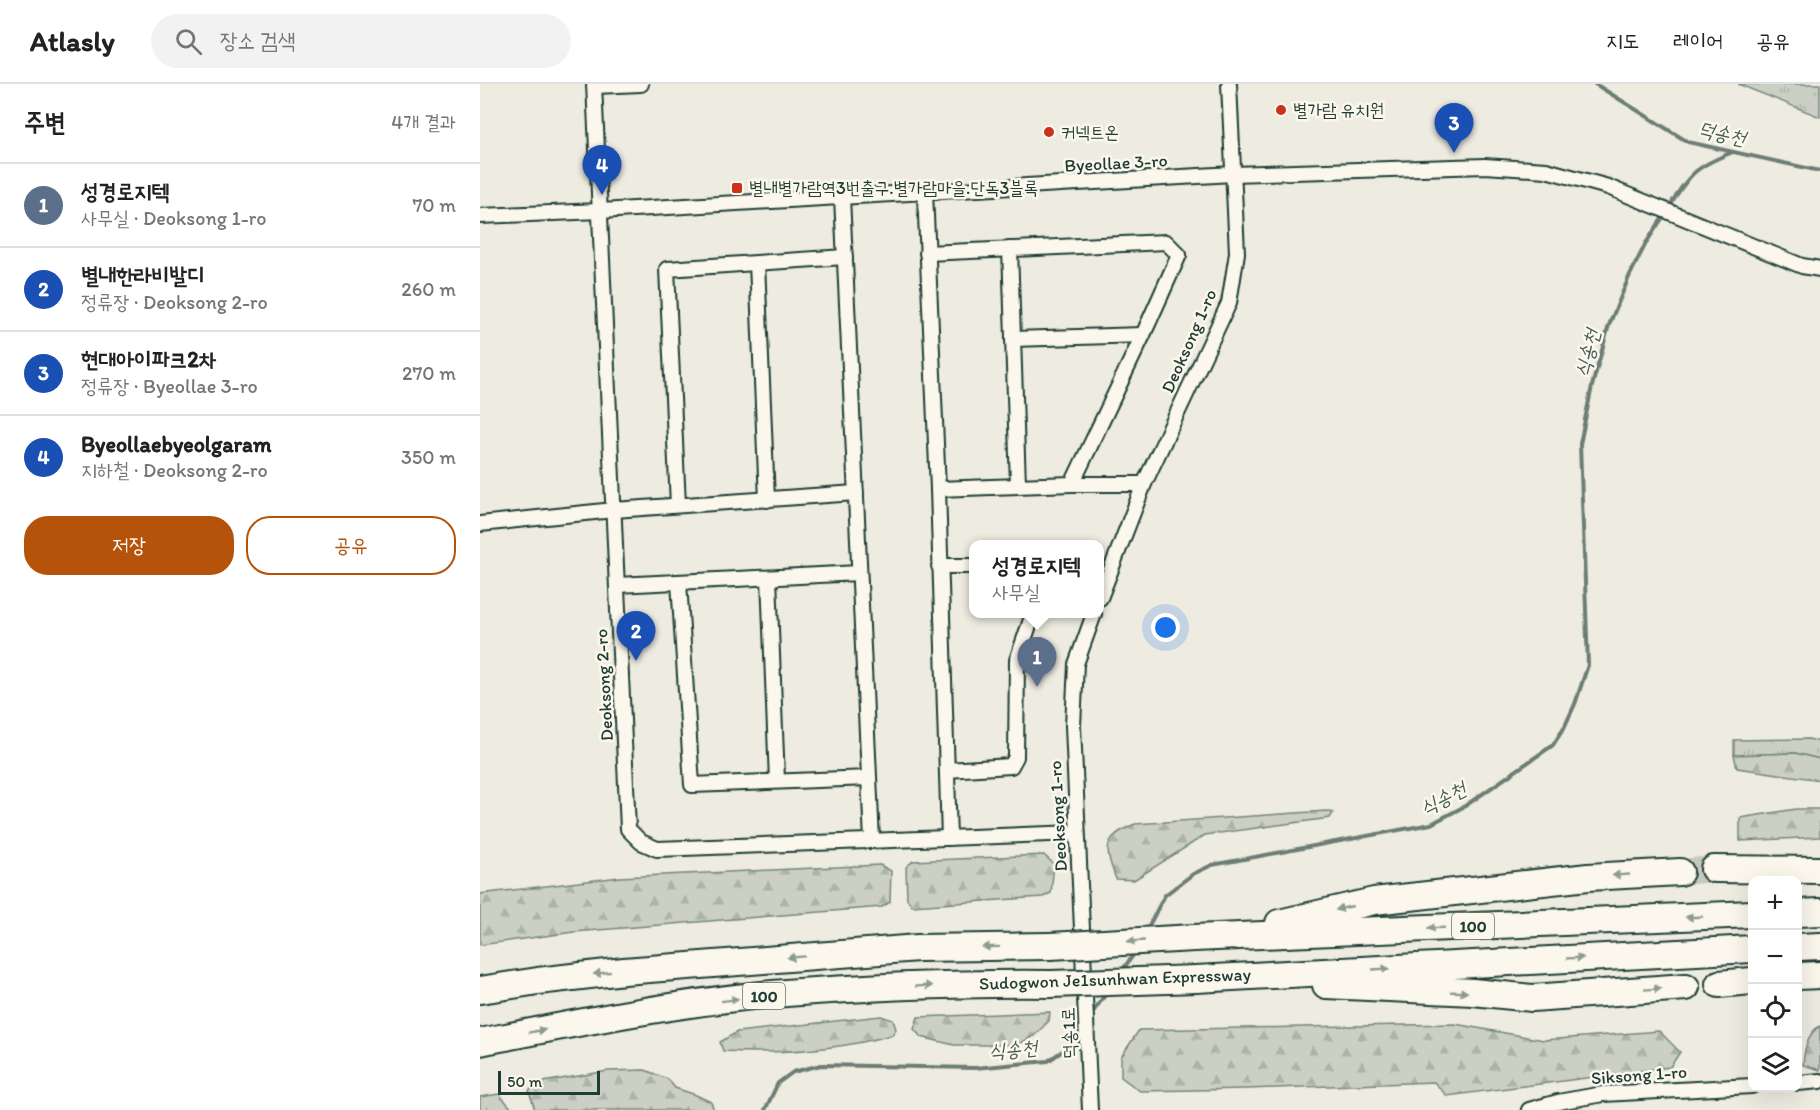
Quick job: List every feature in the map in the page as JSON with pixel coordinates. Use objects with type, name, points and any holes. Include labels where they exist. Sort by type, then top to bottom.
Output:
[{"type":"highway","points":[[1714,869],[1820,870]]},
{"type":"highway","points":[[1204,938],[1374,901],[1588,877],[1680,872]]},
{"type":"highway","points":[[1802,913],[1820,912]]},
{"type":"highway","name":"Sudogwon Je1sunhwan Expressway","points":[[480,990],[624,970],[918,948],[1050,946],[1748,915]]},
{"type":"highway","points":[[1802,947],[1820,946]]},
{"type":"highway","name":"Sudogwon Je1sunhwan Expressway","points":[[480,1042],[606,1018],[772,994],[974,983],[1051,984],[1204,978],[1748,949]]},
{"type":"highway","points":[[1802,976],[1820,975]]},
{"type":"highway","points":[[1204,978],[1473,992],[1532,998],[1686,987]]},
{"type":"highway","points":[[1719,984],[1748,981]]},
{"type":"street","points":[[595,85],[641,84]]},
{"type":"street","name":"Deoksong 1-ro","points":[[1106,563],[1229,303],[1237,253],[1229,84]]},
{"type":"street","name":"Deoksong 2-ro","points":[[595,85],[628,829],[641,842],[657,849],[1077,833]]},
{"type":"street","name":"Byeollae 3-ro","points":[[480,216],[1233,174],[1485,166],[1546,170],[1608,187],[1802,266],[1820,269]]},
{"type":"street","points":[[925,192],[938,489],[949,838]]},
{"type":"street","points":[[842,197],[872,841]]},
{"type":"street","points":[[927,253],[1166,242],[1179,255],[1072,484]]},
{"type":"street","points":[[1010,249],[1018,485]]},
{"type":"street","points":[[678,505],[667,269],[845,257]]},
{"type":"street","points":[[756,263],[767,500]]},
{"type":"street","points":[[1013,339],[1143,335]]},
{"type":"street","points":[[938,489],[1018,485],[1144,484]]},
{"type":"street","points":[[480,524],[614,510],[856,493]]},
{"type":"street","points":[[939,567],[969,566]]},
{"type":"street","points":[[617,585],[859,573]]},
{"type":"street","points":[[769,578],[777,781]]},
{"type":"street","points":[[679,582],[692,785],[869,778]]},
{"type":"street","points":[[947,770],[1011,766],[1016,757],[1017,660],[1032,618]]},
{"type":"street","name":"Deoksong 1-ro","points":[[1085,985],[1073,726],[1076,664],[1093,618]]},
{"type":"street","name":"덕송1로","points":[[1085,985],[1090,1110]]},
{"type":"street","points":[[1802,1083],[1820,1082]]},
{"type":"street","name":"Siksong 1-ro","points":[[1529,1110],[1603,1094],[1748,1086]]},
{"type":"green space","points":[[1738,84],[1820,84],[1820,117]]},
{"type":"green space","points":[[1809,739],[1820,742],[1820,759],[1795,753],[1734,755],[1734,740]]},
{"type":"green space","points":[[1795,753],[1820,759],[1820,780],[1737,768],[1734,755]]},
{"type":"green space","points":[[1796,809],[1820,809],[1820,837],[1740,841],[1740,818]]},
{"type":"green space","points":[[1326,811],[1333,813],[1330,818],[1205,835],[1134,880],[1116,879],[1108,852],[1111,840],[1116,834],[1135,824]]},
{"type":"green space","points":[[1044,855],[1054,864],[1051,893],[1043,897],[912,906],[907,899],[906,867],[913,861]]},
{"type":"green space","points":[[880,865],[891,871],[890,902],[882,907],[574,932],[480,945],[480,894],[620,877]]},
{"type":"green space","points":[[1050,1012],[1049,1021],[1034,1036],[1017,1045],[954,1045],[921,1037],[914,1029],[918,1017]]},
{"type":"green space","points":[[881,1016],[893,1020],[896,1029],[892,1035],[850,1044],[808,1050],[744,1052],[723,1051],[720,1042],[737,1032]]},
{"type":"green space","points":[[1455,1024],[1544,1040],[1659,1031],[1680,1052],[1670,1067],[1447,1096],[1434,1082],[1140,1091],[1121,1077],[1121,1057],[1139,1030]]},
{"type":"green space","points":[[1820,1026],[1820,1070],[1803,1065],[1809,1038]]},
{"type":"green space","points":[[645,1070],[668,1079],[675,1088],[711,1102],[714,1110],[535,1110],[529,1091],[537,1083],[608,1071]]},
{"type":"green space","points":[[499,1094],[513,1110],[480,1110],[480,1097]]},
{"type":"waterway","name":"덕송천","points":[[1595,84],[1688,142],[1820,171]]},
{"type":"waterway","name":"식송천","points":[[1669,207],[1695,172],[1710,162],[1733,152]]},
{"type":"waterway","name":"식송천","points":[[1146,931],[1165,895],[1193,874],[1212,865],[1431,824],[1465,806],[1553,745],[1575,704],[1588,665],[1580,444],[1592,386],[1609,325],[1629,277],[1646,243],[1665,214]]},
{"type":"waterway","name":"식송천","points":[[1121,972],[1136,951]]},
{"type":"waterway","name":"식송천","points":[[1090,1016],[1108,991]]},
{"type":"waterway","name":"식송천","points":[[765,1110],[778,1083],[793,1072],[821,1065],[975,1068],[1048,1061],[1064,1050],[1081,1027]]},
{"type":"tunnel","points":[[1680,872],[1714,869]]},
{"type":"place","name":"별가람 유치원","points":[[1281,110]]},
{"type":"place","name":"커넥트온","points":[[1049,132]]},
{"type":"place","name":"현대아이파크2차","points":[[1454,153]]},
{"type":"place","name":"별내별가람역3번출구.별가람마을.단독3블록","points":[[737,188]]},
{"type":"place","name":"Byeollaebyeolgaram","points":[[602,195]]},
{"type":"place","name":"별내한라비발디","points":[[636,661]]},
{"type":"place","name":"성경로지텍","points":[[1037,687]]}]
